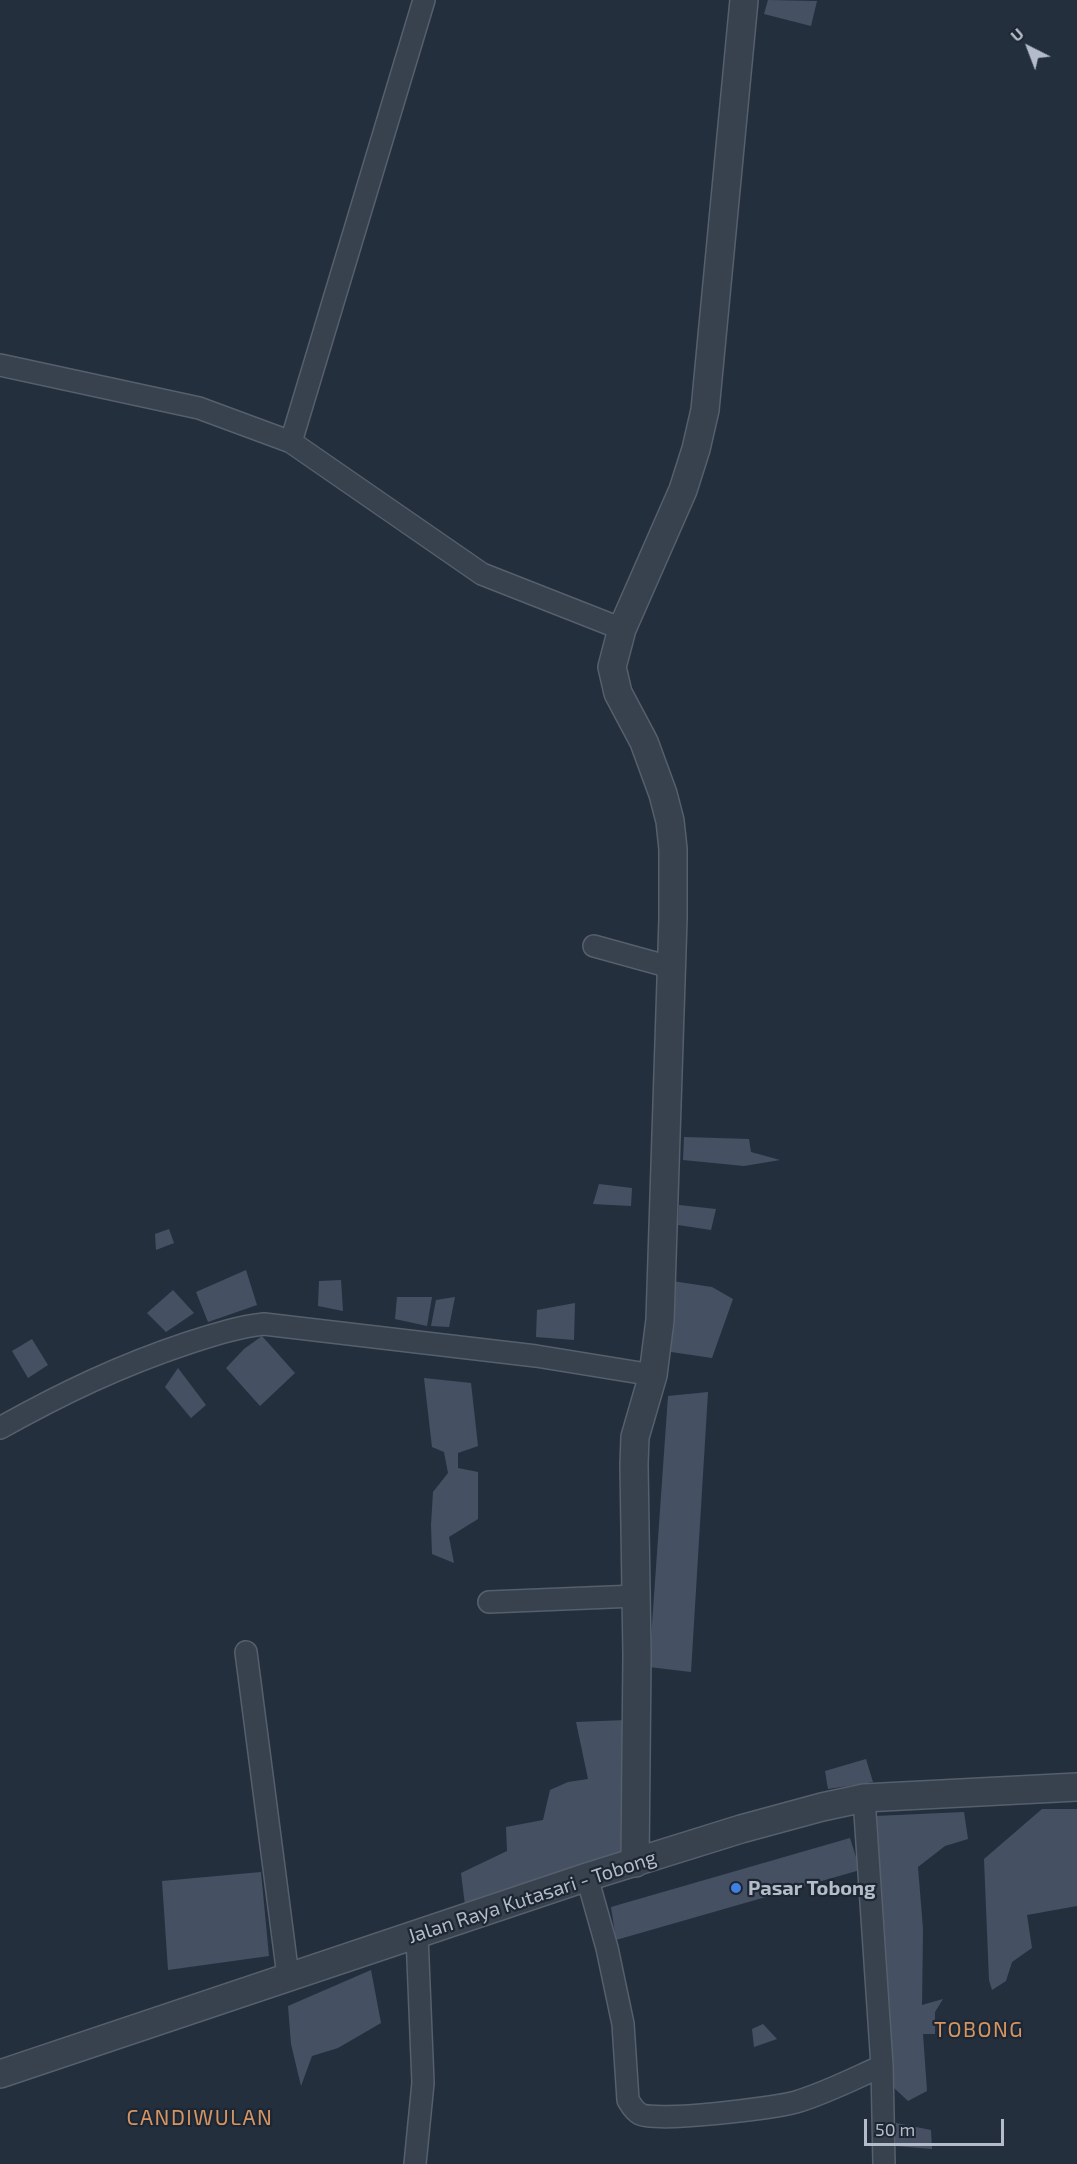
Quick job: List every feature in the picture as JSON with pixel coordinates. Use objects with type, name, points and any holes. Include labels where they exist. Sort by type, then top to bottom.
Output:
[{"type":"street","points":[[291,442],[424,0]]},
{"type":"street","points":[[635,1863],[634,1464],[635,1437],[653,1375],[661,1296],[673,919],[672,849],[670,821],[663,794],[644,742],[618,693],[614,679],[614,657],[622,629],[683,490],[705,410],[744,0]]},
{"type":"street","points":[[0,365],[199,408],[291,442],[482,574],[622,629]]},
{"type":"street","points":[[594,946],[670,968]]},
{"type":"street","points":[[0,1428],[62,1393],[139,1359],[238,1327],[264,1324],[536,1356],[653,1375]]},
{"type":"street","points":[[489,1602],[636,1596]]},
{"type":"street","points":[[246,1652],[288,1976]]},
{"type":"street","name":"Jalan Raya Kutasari - Tobong","points":[[0,2074],[587,1877],[741,1829],[822,1807],[864,1798],[1077,1787]]},
{"type":"street","points":[[864,1798],[882,2066],[884,2164]]},
{"type":"street","points":[[587,1877],[608,1948],[622,2024],[628,2100],[640,2115],[652,2117],[705,2115],[793,2102],[831,2090],[882,2066]]},
{"type":"street","points":[[415,2164],[423,2083],[417,1935]]},
{"type":"building","points":[[768,0],[817,1],[811,26],[764,14]]},
{"type":"building","points":[[684,1137],[749,1139],[751,1152],[780,1160],[744,1166],[683,1160]]},
{"type":"building","points":[[599,1184],[632,1188],[631,1206],[593,1204]]},
{"type":"building","points":[[679,1205],[716,1209],[711,1230],[678,1225]]},
{"type":"building","points":[[169,1229],[174,1243],[156,1250],[155,1234]]},
{"type":"building","points":[[246,1270],[257,1305],[208,1322],[196,1292]]},
{"type":"building","points":[[341,1280],[343,1311],[318,1306],[319,1281]]},
{"type":"building","points":[[672,1281],[712,1287],[733,1299],[712,1358],[671,1352]]},
{"type":"building","points":[[173,1290],[194,1313],[166,1332],[147,1313]]},
{"type":"building","points":[[397,1297],[432,1297],[427,1326],[395,1319]]},
{"type":"building","points":[[455,1297],[449,1327],[431,1326],[436,1300]]},
{"type":"building","points":[[575,1303],[574,1340],[536,1337],[537,1310]]},
{"type":"building","points":[[262,1336],[295,1373],[260,1406],[226,1368],[244,1349]]},
{"type":"building","points":[[32,1339],[48,1365],[28,1378],[12,1351]]},
{"type":"building","points":[[178,1368],[206,1405],[191,1418],[165,1387]]},
{"type":"building","points":[[424,1378],[471,1383],[478,1446],[458,1453],[458,1468],[478,1472],[478,1519],[449,1537],[454,1563],[432,1554],[433,1492],[448,1473],[444,1452],[432,1447]]},
{"type":"building","points":[[708,1392],[691,1672],[649,1667],[668,1396]]},
{"type":"building","points":[[626,1720],[635,1856],[465,1905],[461,1873],[507,1851],[506,1827],[543,1820],[550,1790],[568,1782],[588,1779],[576,1722]]},
{"type":"building","points":[[866,1759],[873,1782],[828,1789],[825,1771]]},
{"type":"building","points":[[1042,1809],[1077,1809],[1077,1906],[1027,1915],[1032,1948],[1012,1962],[1006,1981],[992,1990],[989,1980],[984,1859]]},
{"type":"building","points":[[964,1812],[968,1839],[945,1846],[918,1867],[923,1929],[922,2005],[943,1999],[935,2012],[935,2034],[923,2034],[927,2091],[908,2101],[894,2088],[875,1816]]},
{"type":"building","name":"Pasar Tobong","points":[[850,1838],[860,1870],[616,1940],[611,1907]]},
{"type":"building","points":[[261,1872],[269,1956],[168,1970],[162,1881]]},
{"type":"building","points":[[371,1970],[381,2023],[338,2048],[312,2056],[301,2086],[291,2044],[288,2006]]},
{"type":"building","points":[[763,2024],[777,2039],[754,2047],[752,2029]]},
{"type":"building","points":[[896,2123],[931,2130],[932,2149],[895,2146]]},
{"type":"place","name":"Pasar Tobong","points":[[736,1888]]},
{"type":"district","name":"TOBONG","points":[[979,2030]]},
{"type":"district","name":"CANDIWULAN","points":[[200,2118]]}]
